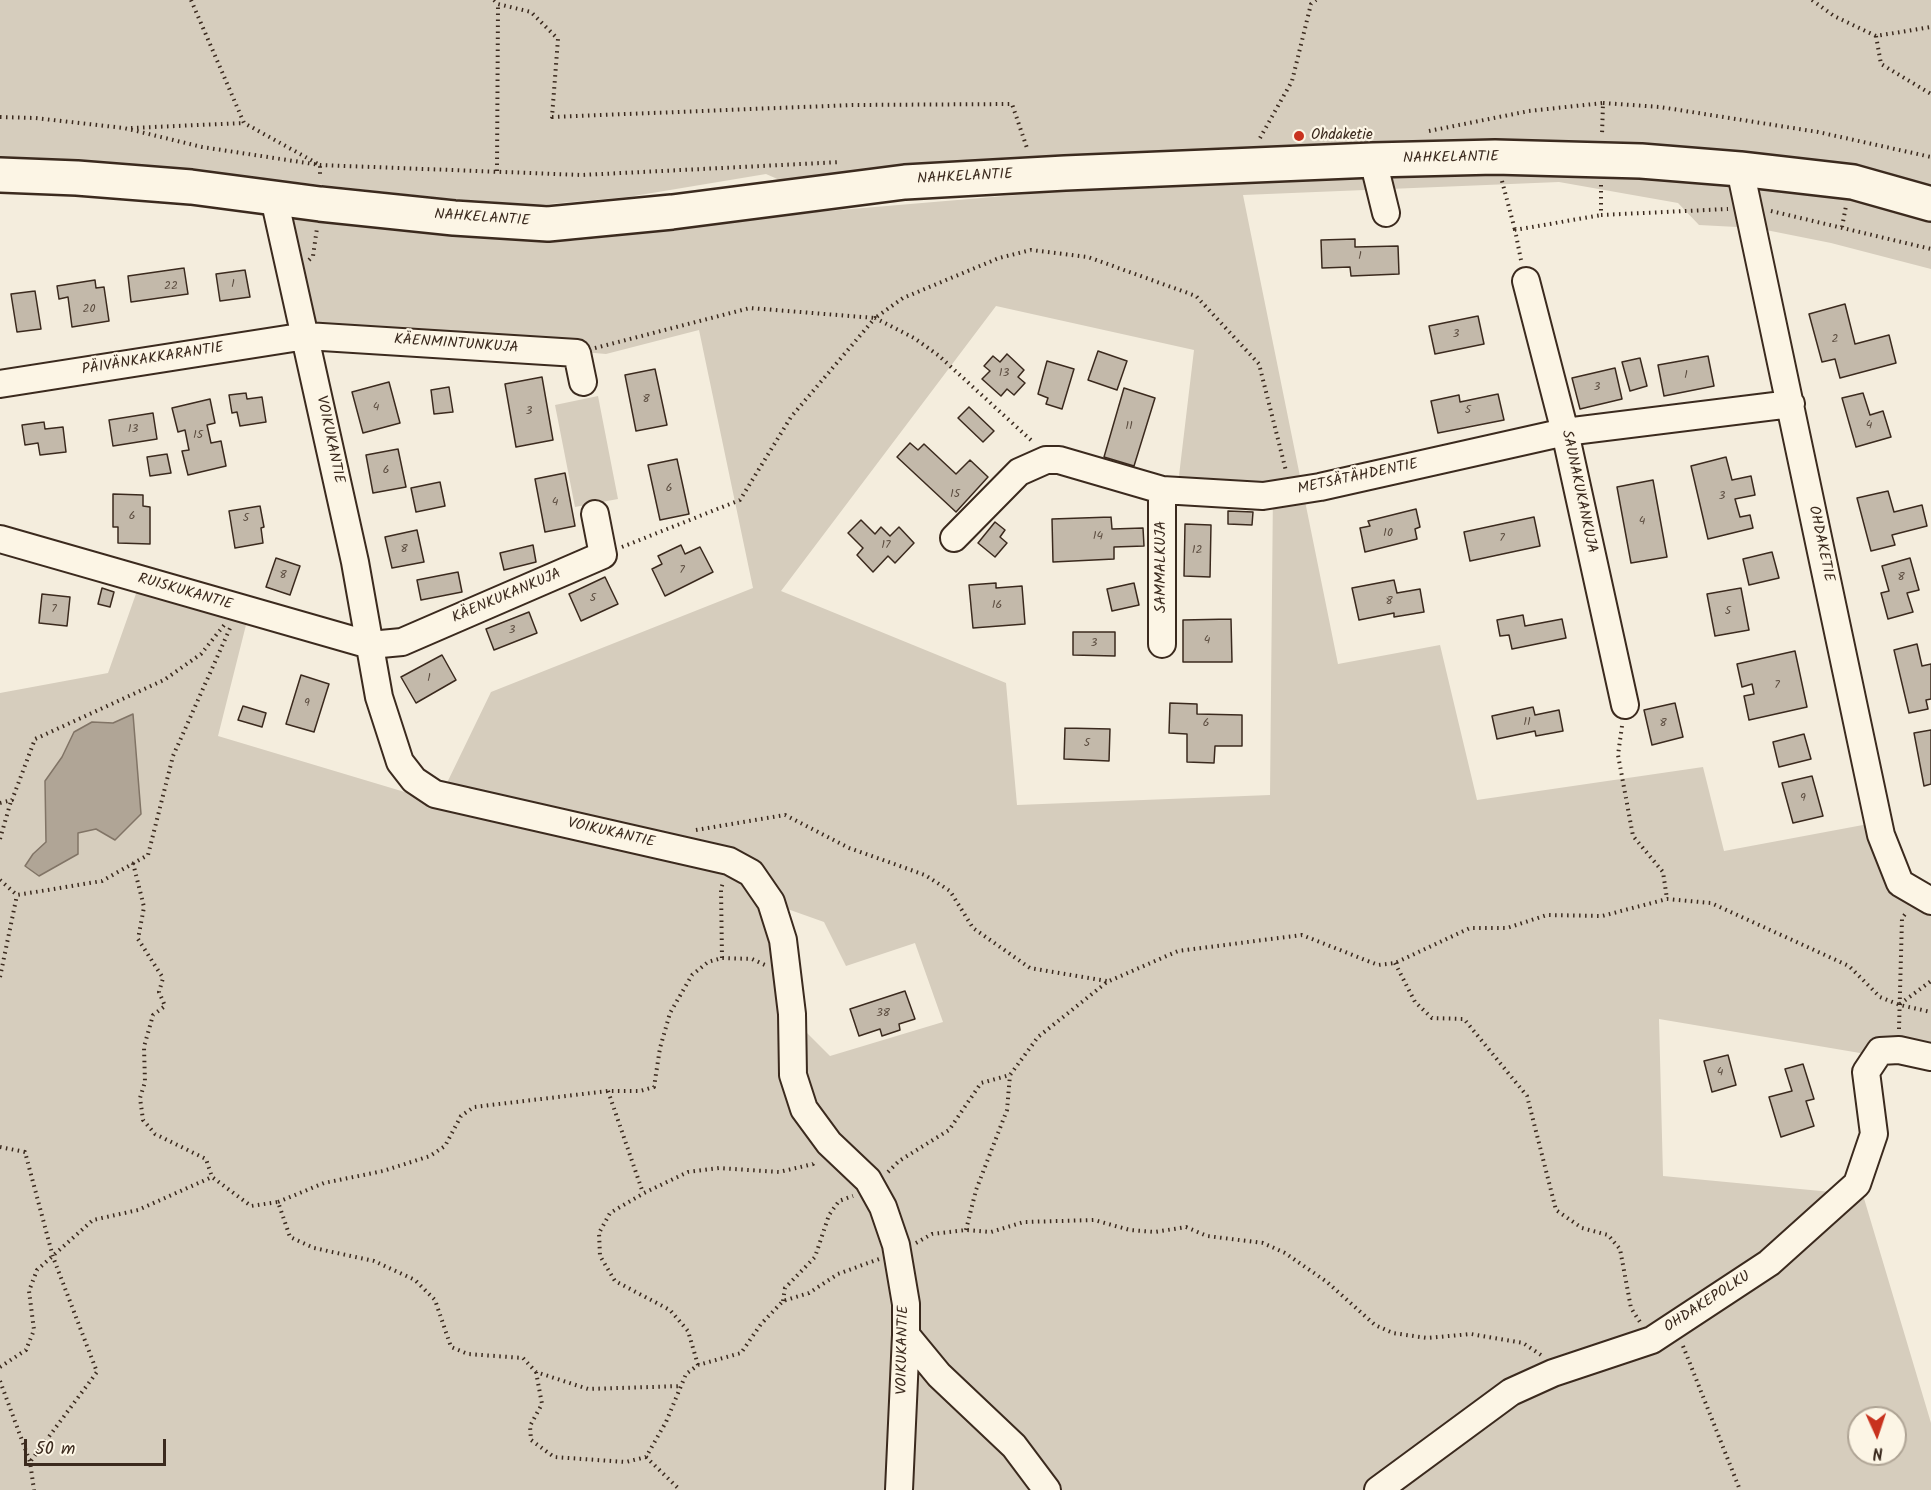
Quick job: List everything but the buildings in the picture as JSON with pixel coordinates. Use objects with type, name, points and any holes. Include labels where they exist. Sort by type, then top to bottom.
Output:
[{"type":"main road","name":"NAHKELANTIE","points":[[0,175],[77,178],[191,187],[454,218],[548,224],[672,212],[905,182],[1373,160],[1496,158],[1641,161],[1740,169],[1853,182],[1931,204]]},
{"type":"street","points":[[1373,160],[1386,213]]},
{"type":"street","name":"OHDAKETIE","points":[[1740,169],[1881,835],[1900,882],[1926,898]]},
{"type":"street","name":"VOIKUKANTIE","points":[[274,198],[355,562],[379,697],[400,762],[414,780],[435,794],[729,861],[751,873],[771,902],[783,940],[792,1014],[793,1075],[804,1109],[829,1143],[867,1180],[884,1206],[897,1253],[906,1304],[899,1490]]},
{"type":"street","name":"SAUNAKUKANKUJA","points":[[1526,281],[1565,432],[1625,705]]},
{"type":"street","name":"KÄENMINTUNKUJA","points":[[306,336],[577,353]]},
{"type":"street","name":"PÄIVÄNKAKKARANTIE","points":[[0,384],[306,336]]},
{"type":"street","points":[[577,353],[583,382]]},
{"type":"street","name":"METSÄTÄHDENTIE","points":[[1046,460],[1059,460],[1162,490],[1263,496],[1428,464],[1565,432],[1791,404]]},
{"type":"street","points":[[954,538],[1019,472],[1046,460]]},
{"type":"street","name":"SAMMALKUJA","points":[[1162,490],[1162,644]]},
{"type":"street","points":[[595,514],[603,555]]},
{"type":"street","name":"RUISKUKANTIE","points":[[0,539],[370,645]]},
{"type":"street","name":"KÄENKUKANKUJA","points":[[370,645],[402,642],[603,555]]},
{"type":"street","points":[[1899,1050],[1931,1058]]},
{"type":"street","name":"OHDAKEPOLKU","points":[[1378,1490],[1511,1392],[1553,1373],[1652,1340],[1769,1263],[1857,1184],[1874,1134],[1866,1072],[1880,1051],[1899,1050]]},
{"type":"street","points":[[906,1335],[939,1375],[1014,1446],[1047,1490]]},
{"type":"path","points":[[191,0],[244,123]]},
{"type":"path","points":[[1260,138],[1292,81],[1311,4],[1316,0]]},
{"type":"path","points":[[1812,0],[1834,16],[1876,36],[1931,27]]},
{"type":"path","points":[[497,171],[497,1],[531,12],[558,39],[552,117],[852,105],[1012,104],[1028,151]]},
{"type":"path","points":[[1876,36],[1881,64],[1931,93]]},
{"type":"path","points":[[1429,132],[1529,111],[1603,103],[1660,107],[1784,127],[1931,156]]},
{"type":"path","points":[[1601,146],[1603,103]]},
{"type":"path","points":[[0,117],[35,118],[124,128],[202,147],[320,165],[582,175],[844,162]]},
{"type":"path","points":[[124,128],[244,123],[320,165]]},
{"type":"path","points":[[1251,139],[1270,138]]},
{"type":"path","points":[[1016,152],[1040,151]]},
{"type":"path","points":[[1496,158],[1526,281]]},
{"type":"path","points":[[1842,227],[1846,206]]},
{"type":"path","points":[[1515,230],[1601,215]]},
{"type":"path","points":[[603,555],[740,500],[791,417],[875,318],[903,298],[999,258],[1031,250],[1088,257],[1196,296],[1259,364],[1291,492]]},
{"type":"path","points":[[577,353],[750,308],[875,318],[914,338],[938,355],[1030,439],[1046,460]]},
{"type":"path","points":[[0,839],[35,739],[164,680],[201,654],[238,608]]},
{"type":"path","points":[[16,895],[102,880],[148,855],[173,756],[238,608]]},
{"type":"path","points":[[1625,705],[1618,755],[1633,836],[1663,872],[1667,899]]},
{"type":"path","points":[[0,803],[12,800]]},
{"type":"path","points":[[672,848],[676,839],[692,830],[784,815],[849,848],[925,875],[950,891],[973,928],[1030,968],[1107,982]]},
{"type":"path","points":[[722,958],[721,889],[729,861]]},
{"type":"path","points":[[133,863],[144,907],[138,939],[163,978],[159,992],[165,1006],[153,1015],[144,1047],[145,1082],[140,1098],[143,1120],[155,1134],[206,1159],[212,1176],[250,1206],[278,1202],[324,1183],[383,1171],[430,1156],[446,1146],[461,1116],[474,1107],[608,1092],[640,1091],[654,1087],[660,1048],[670,1014],[692,975],[708,962],[722,958],[752,959],[788,976]]},
{"type":"path","points":[[0,880],[16,895]]},
{"type":"path","points":[[0,978],[16,895]]},
{"type":"path","points":[[1899,1050],[1902,918],[1926,898]]},
{"type":"path","points":[[966,1230],[976,1190],[1007,1110],[1010,1075],[1038,1037],[1107,982],[1178,951],[1302,935],[1378,964],[1395,963],[1470,928],[1507,928],[1547,915],[1602,916],[1667,899],[1711,903],[1849,966],[1880,997],[1900,1005],[1931,1012]]},
{"type":"path","points":[[1395,963],[1414,1002],[1432,1018],[1464,1019],[1527,1096],[1556,1210],[1582,1228],[1608,1235],[1620,1249],[1631,1308],[1652,1340]]},
{"type":"path","points":[[1900,1005],[1931,981]]},
{"type":"path","points":[[783,1301],[785,1288],[815,1257],[829,1215],[839,1201],[873,1189],[899,1161],[949,1130],[981,1083],[1010,1075]]},
{"type":"path","points":[[608,1092],[644,1193]]},
{"type":"path","points":[[698,1365],[688,1331],[670,1310],[615,1281],[600,1256],[599,1233],[610,1213],[644,1193],[688,1172],[719,1168],[780,1172],[813,1164],[829,1143]]},
{"type":"path","points":[[0,1147],[25,1152],[53,1257],[97,1372],[30,1462]]},
{"type":"path","points":[[0,1367],[26,1350],[34,1330],[29,1291],[37,1270],[93,1220],[138,1210],[212,1176]]},
{"type":"path","points":[[278,1202],[290,1237],[314,1248],[374,1261],[415,1280],[435,1300],[451,1347],[468,1354],[522,1358],[536,1372],[588,1389],[682,1386]]},
{"type":"path","points":[[536,1372],[542,1404],[530,1426],[531,1440],[554,1457],[626,1462],[646,1457],[666,1422],[686,1374],[698,1365],[741,1353],[761,1324],[783,1301],[809,1293],[838,1274],[897,1253],[932,1234],[966,1230],[991,1232],[1024,1222],[1094,1220],[1130,1230],[1155,1232],[1186,1227],[1207,1236],[1263,1244],[1285,1253],[1327,1282],[1375,1325],[1394,1333],[1427,1338],[1471,1334],[1523,1343],[1539,1353],[1553,1373]]},
{"type":"path","points":[[1675,1326],[1740,1490]]},
{"type":"path","points":[[0,1381],[30,1462],[34,1490]]},
{"type":"path","points":[[646,1457],[680,1490]]},
{"type":"shaded area","points":[[0,0],[1931,0],[1931,269],[1831,243],[1756,228],[1699,225],[1678,203],[1559,182],[1243,195],[1338,664],[1440,645],[1477,800],[1703,767],[1724,851],[1879,822],[1900,882],[1931,901],[1931,1065],[1659,1019],[1663,1176],[1863,1195],[1931,1423],[1931,1490],[906,1490],[902,1243],[809,1107],[799,1025],[830,1056],[943,1022],[915,943],[846,966],[824,922],[779,906],[758,870],[444,789],[491,692],[753,588],[699,330],[606,354],[315,329],[290,219],[295,214],[475,236],[573,241],[816,212],[1028,194],[989,167],[791,185],[766,174],[628,197],[538,205],[441,198],[186,170],[0,158]],"holes":[[[996,306],[1194,350],[1178,484],[1273,490],[1270,795],[1017,805],[1006,683],[781,591]]]},
{"type":"shaded area","points":[[598,396],[618,499],[575,507],[555,405]]},
{"type":"shaded area","points":[[138,588],[247,621],[218,736],[438,802],[747,878],[777,943],[787,1077],[878,1208],[899,1306],[892,1490],[0,1490],[0,693],[108,673]]},
{"type":"shaded area","points":[[133,714],[141,814],[115,840],[96,829],[78,833],[78,854],[39,876],[25,866],[33,854],[46,842],[45,781],[62,757],[74,732],[92,722],[113,723]]},
{"type":"place","name":"Ohdaketie","points":[[1299,136]]}]
